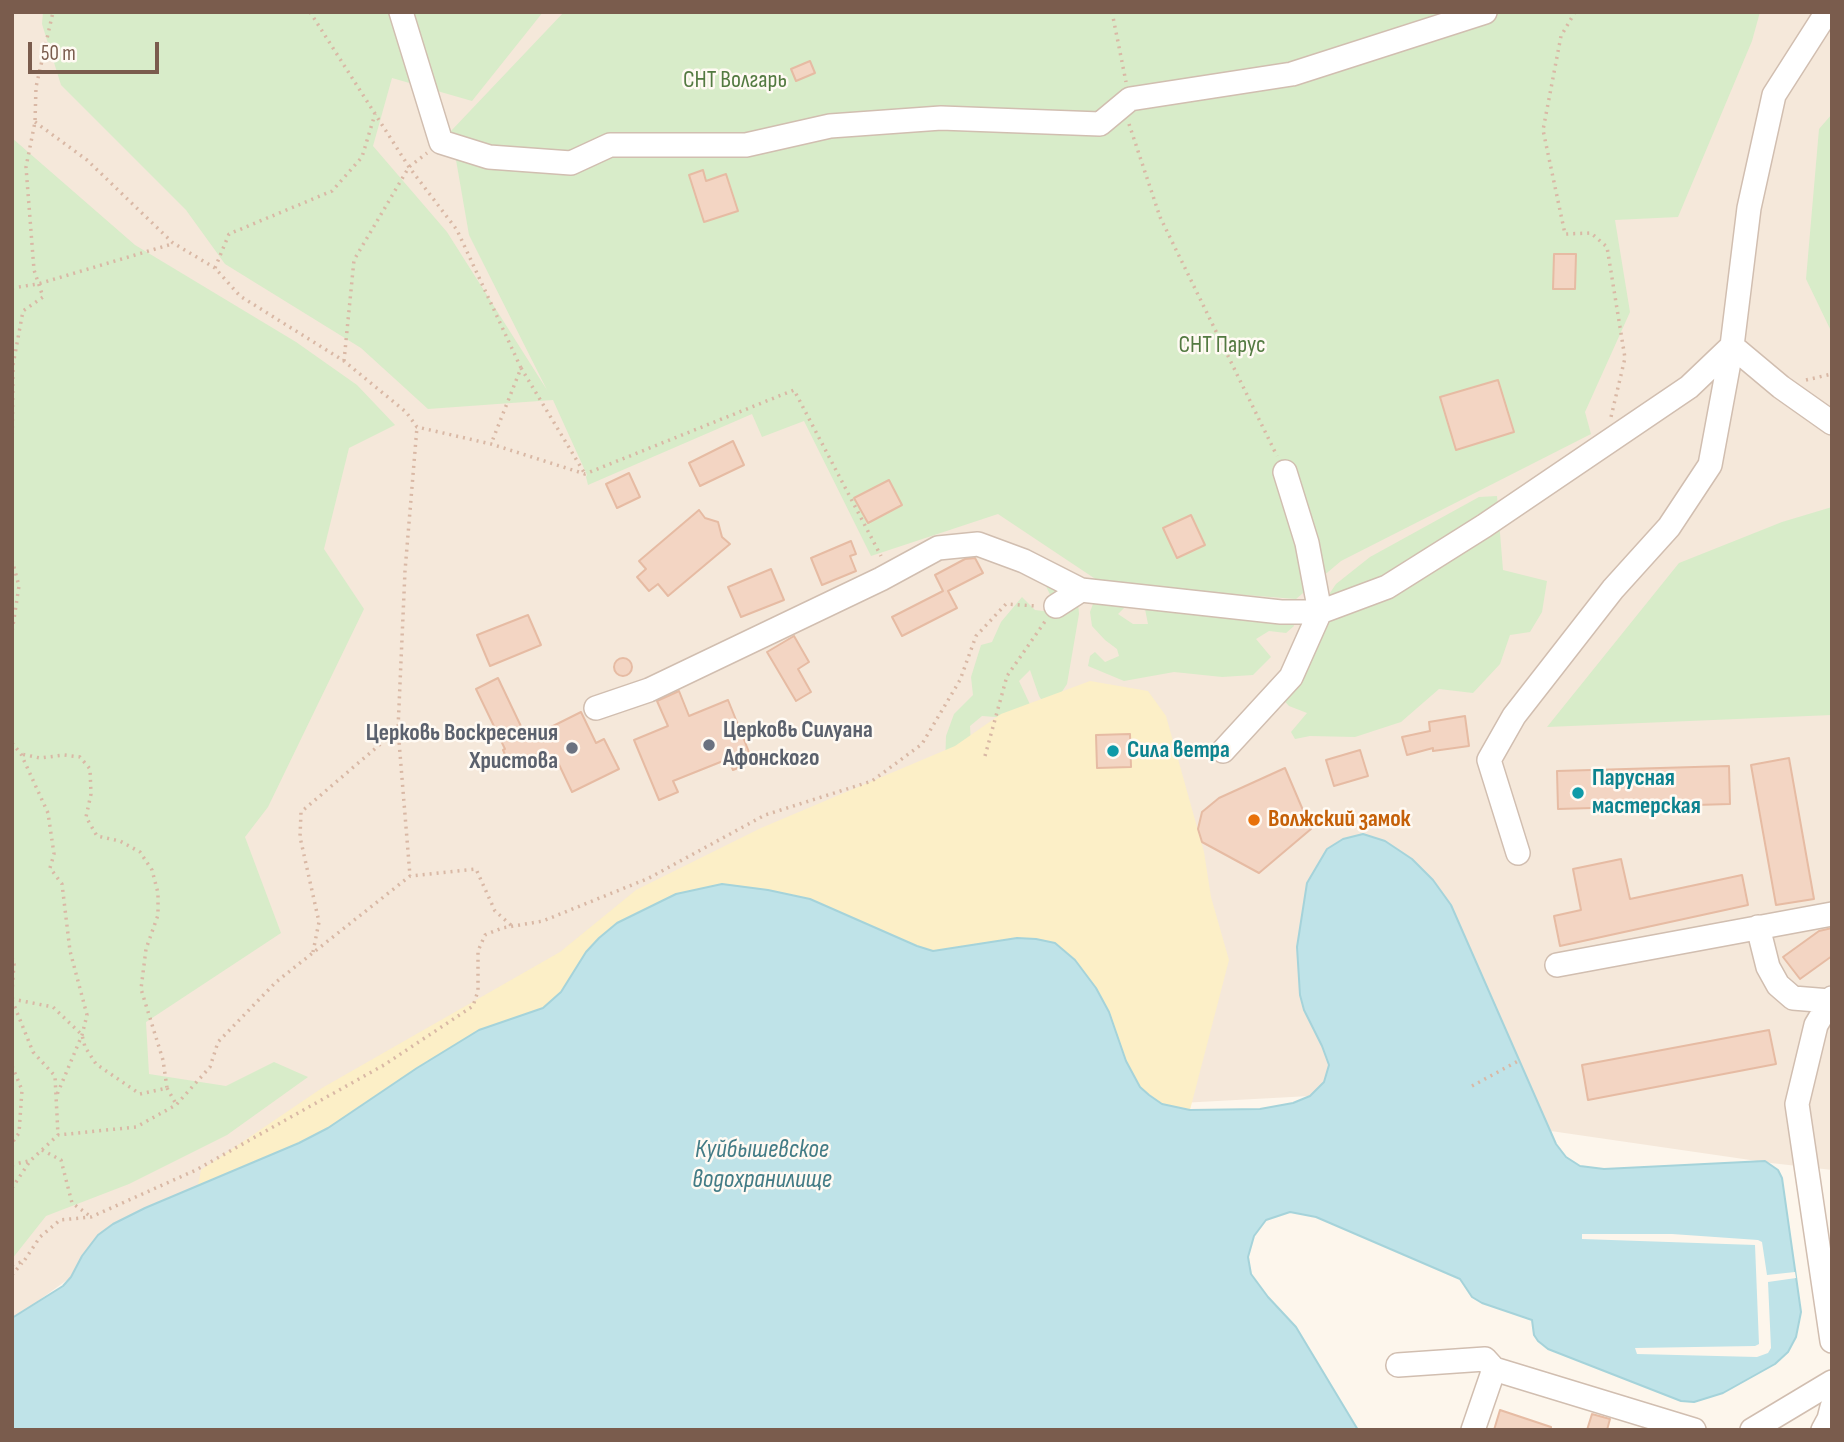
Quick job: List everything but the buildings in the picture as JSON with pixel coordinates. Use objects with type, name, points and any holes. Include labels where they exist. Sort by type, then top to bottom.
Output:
[{"type":"street","points":[[401,12],[441,142],[489,157],[571,163],[610,145],[746,145],[830,126],[941,118],[1101,124],[1130,99],[1292,74],[1485,12]]},
{"type":"street","points":[[1518,853],[1489,760],[1514,716],[1613,589],[1669,527],[1710,464],[1732,346],[1749,208],[1774,95],[1827,12]]},
{"type":"street","points":[[596,708],[649,690],[890,574],[938,548],[978,544],[1024,561],[1081,590],[1281,612],[1320,612],[1387,587],[1604,447],[1689,387],[1732,346]]},
{"type":"street","points":[[1732,346],[1781,387],[1832,423]]},
{"type":"street","points":[[1223,751],[1291,677],[1320,612],[1307,543],[1284,472]]},
{"type":"street","points":[[1056,606],[1081,590]]},
{"type":"street","points":[[1558,965],[1832,914]]},
{"type":"street","points":[[1758,928],[1768,967],[1778,985],[1793,998],[1831,999],[1816,1024],[1797,1104],[1832,1341]]},
{"type":"street","points":[[1398,1365],[1485,1360],[1494,1369],[1694,1430]]},
{"type":"street","points":[[1473,1430],[1494,1369]]},
{"type":"street","points":[[1752,1430],[1832,1382]]},
{"type":"street","points":[[1823,1430],[1832,1407]]},
{"type":"path","points":[[12,463],[13,365],[23,310],[43,297],[34,270],[26,167],[35,122],[36,87],[53,12]]},
{"type":"path","points":[[310,12],[410,167],[457,230],[521,368],[585,474]]},
{"type":"path","points":[[1112,12],[1130,99],[1129,123],[1132,138],[1160,217],[1284,472]]},
{"type":"path","points":[[1575,12],[1561,36],[1543,130],[1565,234],[1591,233],[1607,247],[1625,358],[1604,447]]},
{"type":"path","points":[[215,268],[229,234],[332,191],[362,157],[376,114]]},
{"type":"path","points":[[35,122],[87,160],[173,243],[215,268],[240,296],[344,361],[406,412],[417,427],[491,444],[585,474],[794,390],[890,574]]},
{"type":"path","points":[[344,361],[354,260],[410,167],[441,142]]},
{"type":"path","points":[[12,288],[38,284],[173,243]]},
{"type":"path","points":[[491,444],[521,368]]},
{"type":"path","points":[[410,876],[398,729],[405,571],[417,427]]},
{"type":"path","points":[[12,560],[19,586],[12,632]]},
{"type":"path","points":[[12,1275],[40,1237],[60,1220],[91,1217],[195,1170],[383,1065],[473,1006],[478,951],[485,935],[502,928],[543,921],[649,878],[765,815],[872,781],[922,744],[960,680],[976,636],[1006,604],[1056,606]]},
{"type":"path","points":[[985,756],[1007,676],[1056,606]]},
{"type":"path","points":[[313,954],[319,922],[299,837],[301,812],[398,729]]},
{"type":"path","points":[[12,743],[21,754],[48,813],[54,854],[50,868],[62,884],[70,951],[87,1015],[82,1035],[56,1097]]},
{"type":"path","points":[[21,754],[40,758],[64,755],[80,757],[90,769],[91,794],[86,817],[97,836],[120,841],[140,852],[152,870],[158,894],[158,915],[146,949],[141,989],[163,1060],[167,1088],[176,1105]]},
{"type":"path","points":[[12,1188],[30,1161],[58,1135],[136,1127],[176,1105],[210,1067],[218,1042],[276,982],[410,876],[477,869],[495,911],[512,926]]},
{"type":"path","points":[[12,957],[15,964],[12,992]]},
{"type":"path","points":[[12,999],[53,1007],[82,1035],[85,1047],[96,1064],[140,1094],[167,1088]]},
{"type":"path","points":[[12,999],[33,1052],[55,1076],[58,1135]]},
{"type":"path","points":[[1472,1086],[1520,1060]]},
{"type":"path","points":[[12,1066],[22,1090],[19,1133],[12,1143]]},
{"type":"path","points":[[41,1150],[61,1160],[72,1203],[91,1217]]},
{"type":"path","points":[[12,1165],[30,1161]]},
{"type":"path","points":[[12,1265],[24,1261]]},
{"type":"shaded area","points":[[12,12],[1832,12],[1832,1170],[1310,1096],[1162,1104],[543,1008],[71,1277],[12,1320]]},
{"type":"green space","name":"СНТ Парус","points":[[43,12],[543,12],[472,101],[392,78],[373,146],[447,232],[547,390],[469,235],[451,131],[564,12],[1760,12],[1752,41],[1678,217],[1615,220],[1630,312],[1585,412],[1591,434],[1341,561],[1296,599],[1103,584],[998,514],[871,556],[804,421],[762,437],[752,414],[588,485],[587,475],[553,400],[428,409],[361,348],[225,264],[186,210],[61,85],[42,24]]},
{"type":"green space","points":[[1832,114],[1832,333],[1806,279],[1819,129]]},
{"type":"green space","points":[[12,138],[135,245],[296,342],[357,385],[395,425],[349,448],[324,549],[364,609],[268,807],[245,837],[281,933],[146,1022],[149,1074],[226,1086],[274,1062],[308,1077],[227,1135],[129,1184],[46,1216],[12,1259]]},
{"type":"green space","points":[[1497,496],[1503,570],[1547,581],[1542,612],[1530,632],[1510,635],[1500,664],[1473,693],[1439,689],[1401,722],[1355,737],[1310,736],[1295,739],[1291,732],[1307,713],[1289,706],[1269,684],[1300,647],[1309,624],[1336,584],[1370,557],[1479,497]]},
{"type":"green space","points":[[1832,507],[1832,715],[1547,727],[1679,563],[1782,522]]},
{"type":"green space","points":[[1043,580],[1076,580],[1079,614],[1067,684],[1049,711],[1039,696],[1030,670],[1019,681],[1034,713],[1021,719],[982,716],[970,726],[971,745],[945,768],[946,736],[954,714],[973,695],[971,677],[981,645],[992,642],[1001,622],[1022,597],[1035,610],[1059,613]]},
{"type":"green space","points":[[1096,596],[1127,605],[1118,614],[1133,624],[1148,624],[1144,604],[1288,605],[1294,626],[1286,633],[1269,631],[1256,639],[1271,657],[1253,675],[1222,677],[1174,672],[1124,681],[1088,666],[1090,656],[1095,652],[1105,662],[1119,656],[1117,649],[1092,626],[1090,612]]},
{"type":"sand","points":[[1090,681],[1148,691],[1166,716],[1204,852],[1211,897],[1229,960],[1190,1110],[1162,1104],[1140,1087],[1126,1061],[1109,1012],[1096,988],[1075,960],[949,949],[933,951],[810,899],[722,884],[573,975],[561,992],[543,1008],[479,1030],[328,1128],[198,1185],[201,1170],[322,1088],[560,952],[636,890],[761,828],[955,746],[1001,714]]},
{"type":"water","name":"Куйбышевское водохранилище","points":[[1363,834],[1385,841],[1412,859],[1433,880],[1451,905],[1556,1144],[1566,1157],[1580,1166],[1604,1169],[1765,1161],[1778,1170],[1782,1178],[1801,1312],[1796,1337],[1788,1352],[1775,1364],[1723,1393],[1694,1402],[1681,1401],[1548,1349],[1534,1335],[1532,1320],[1482,1303],[1472,1297],[1460,1279],[1316,1217],[1290,1212],[1266,1220],[1254,1236],[1248,1257],[1251,1274],[1296,1327],[1358,1430],[12,1430],[12,1318],[63,1286],[98,1235],[145,1208],[299,1143],[328,1128],[479,1030],[543,1008],[561,992],[586,952],[599,938],[617,923],[676,894],[722,884],[810,899],[933,951],[1017,938],[1055,943],[1075,960],[1096,988],[1109,1012],[1126,1061],[1140,1087],[1149,1095],[1162,1104],[1190,1110],[1260,1109],[1293,1103],[1310,1096],[1324,1082],[1329,1065],[1300,995],[1297,947],[1307,883],[1327,849],[1343,839]]},
{"type":"pier","points":[[1582,1234],[1672,1234],[1762,1242],[1767,1275],[1795,1272],[1796,1278],[1768,1282],[1771,1348],[1768,1353],[1757,1357],[1637,1354],[1635,1348],[1759,1344],[1755,1245],[1582,1239]]},
{"type":"place","name":"Церковь Силуана Афонского","points":[[709,745]]},
{"type":"place","name":"Церковь Воскресения Христова","points":[[572,748]]},
{"type":"place","name":"Сила ветра","points":[[1113,751]]},
{"type":"place","name":"Парусная мастерская","points":[[1578,793]]},
{"type":"place","name":"Волжский замок","points":[[1254,820]]},
{"type":"park label","name":"СНТ Волгарь","points":[[735,81]]}]
